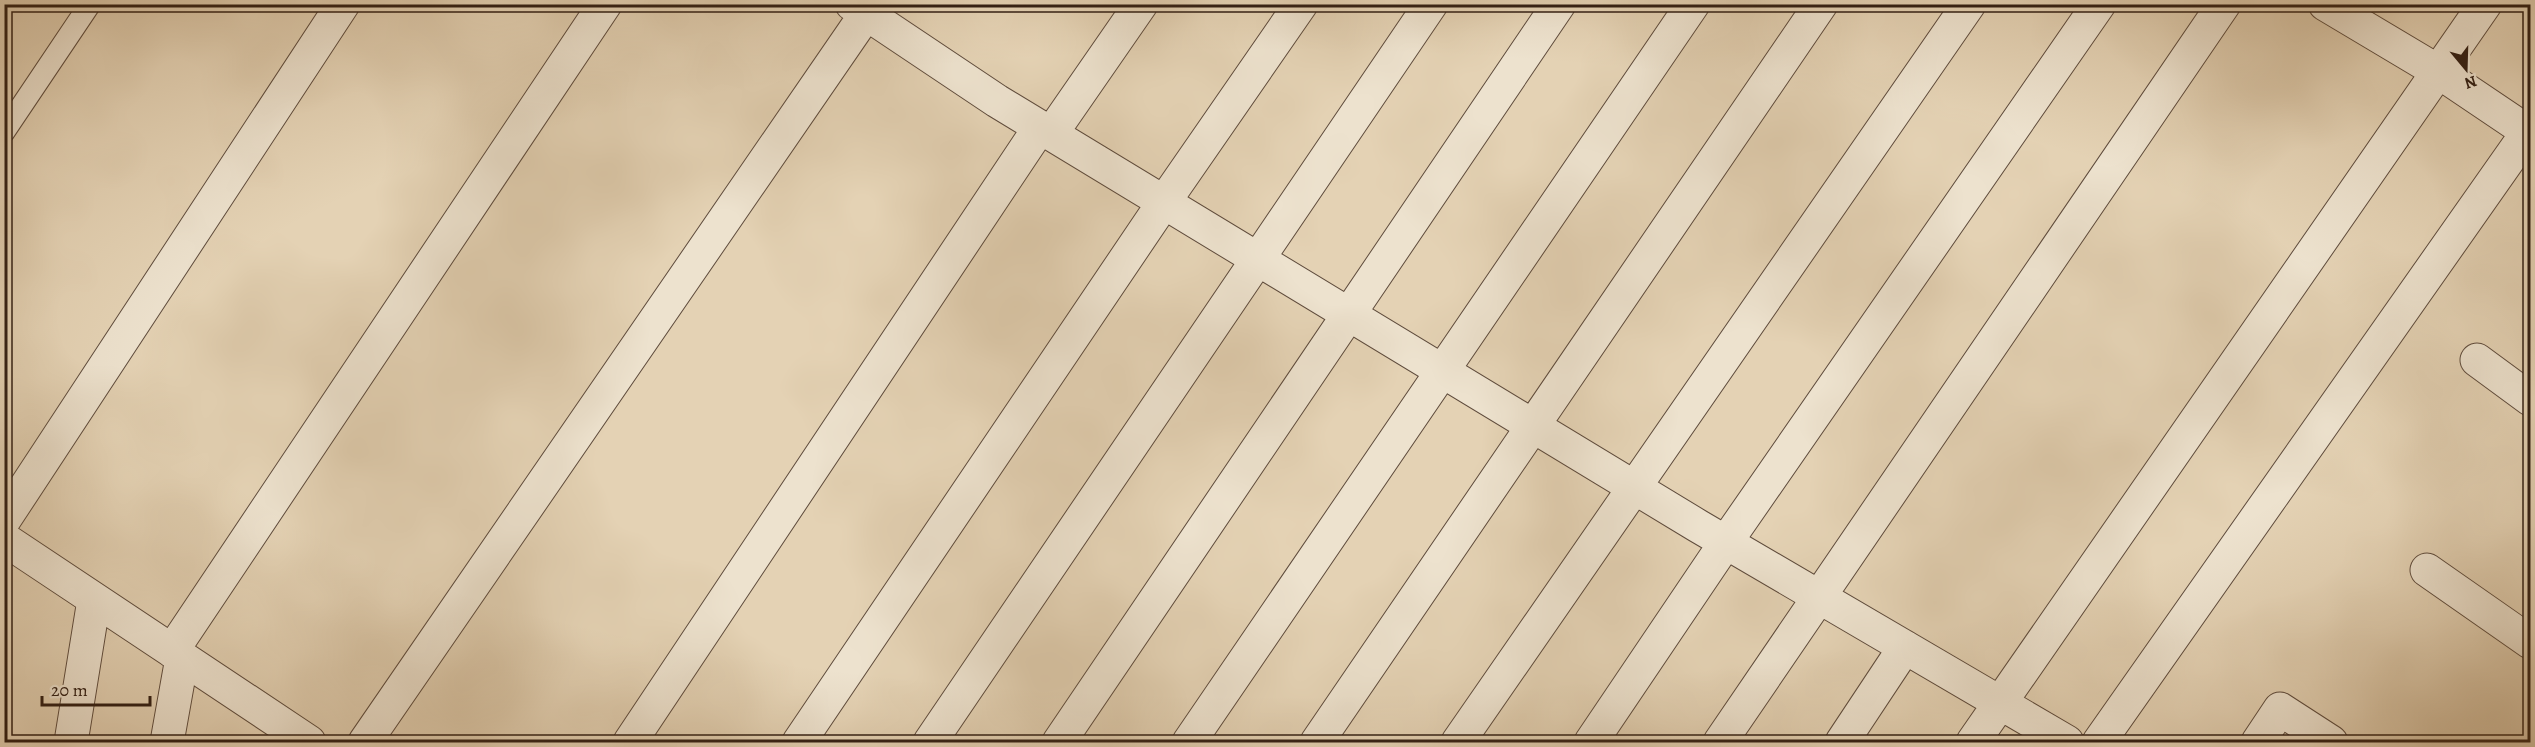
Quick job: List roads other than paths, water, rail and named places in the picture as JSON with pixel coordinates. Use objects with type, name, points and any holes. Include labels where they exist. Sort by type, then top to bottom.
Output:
[{"type":"street","points":[[4,520],[343,4]]},
{"type":"street","points":[[167,742],[177,654],[605,4]]},
{"type":"street","points":[[630,742],[1046,131],[1141,4]]},
{"type":"street","points":[[799,742],[1164,202],[1301,4]]},
{"type":"street","points":[[930,742],[1431,4]]},
{"type":"street","points":[[1059,742],[1559,4]]},
{"type":"street","points":[[1190,742],[1693,4]]},
{"type":"street","points":[[1317,742],[1821,4]]},
{"type":"street","points":[[1458,742],[1969,4]]},
{"type":"street","points":[[1591,742],[1726,542],[2099,4]]},
{"type":"street","points":[[1720,742],[2224,4]]},
{"type":"street","points":[[2099,742],[2529,131],[2439,72],[2325,4]]},
{"type":"street","points":[[1973,742],[2485,4]]},
{"type":"street","points":[[366,742],[872,11],[997,101],[1046,131],[1634,487],[2067,742]]},
{"type":"street","points":[[2477,360],[2530,399]]},
{"type":"street","points":[[4,539],[309,742]]},
{"type":"street","points":[[2427,570],[2530,642]]},
{"type":"street","points":[[71,742],[94,600]]},
{"type":"street","points":[[1842,742],[1905,647]]},
{"type":"street","points":[[2258,742],[2280,709],[2331,742]]},
{"type":"lane","points":[[4,132],[90,4]]}]
